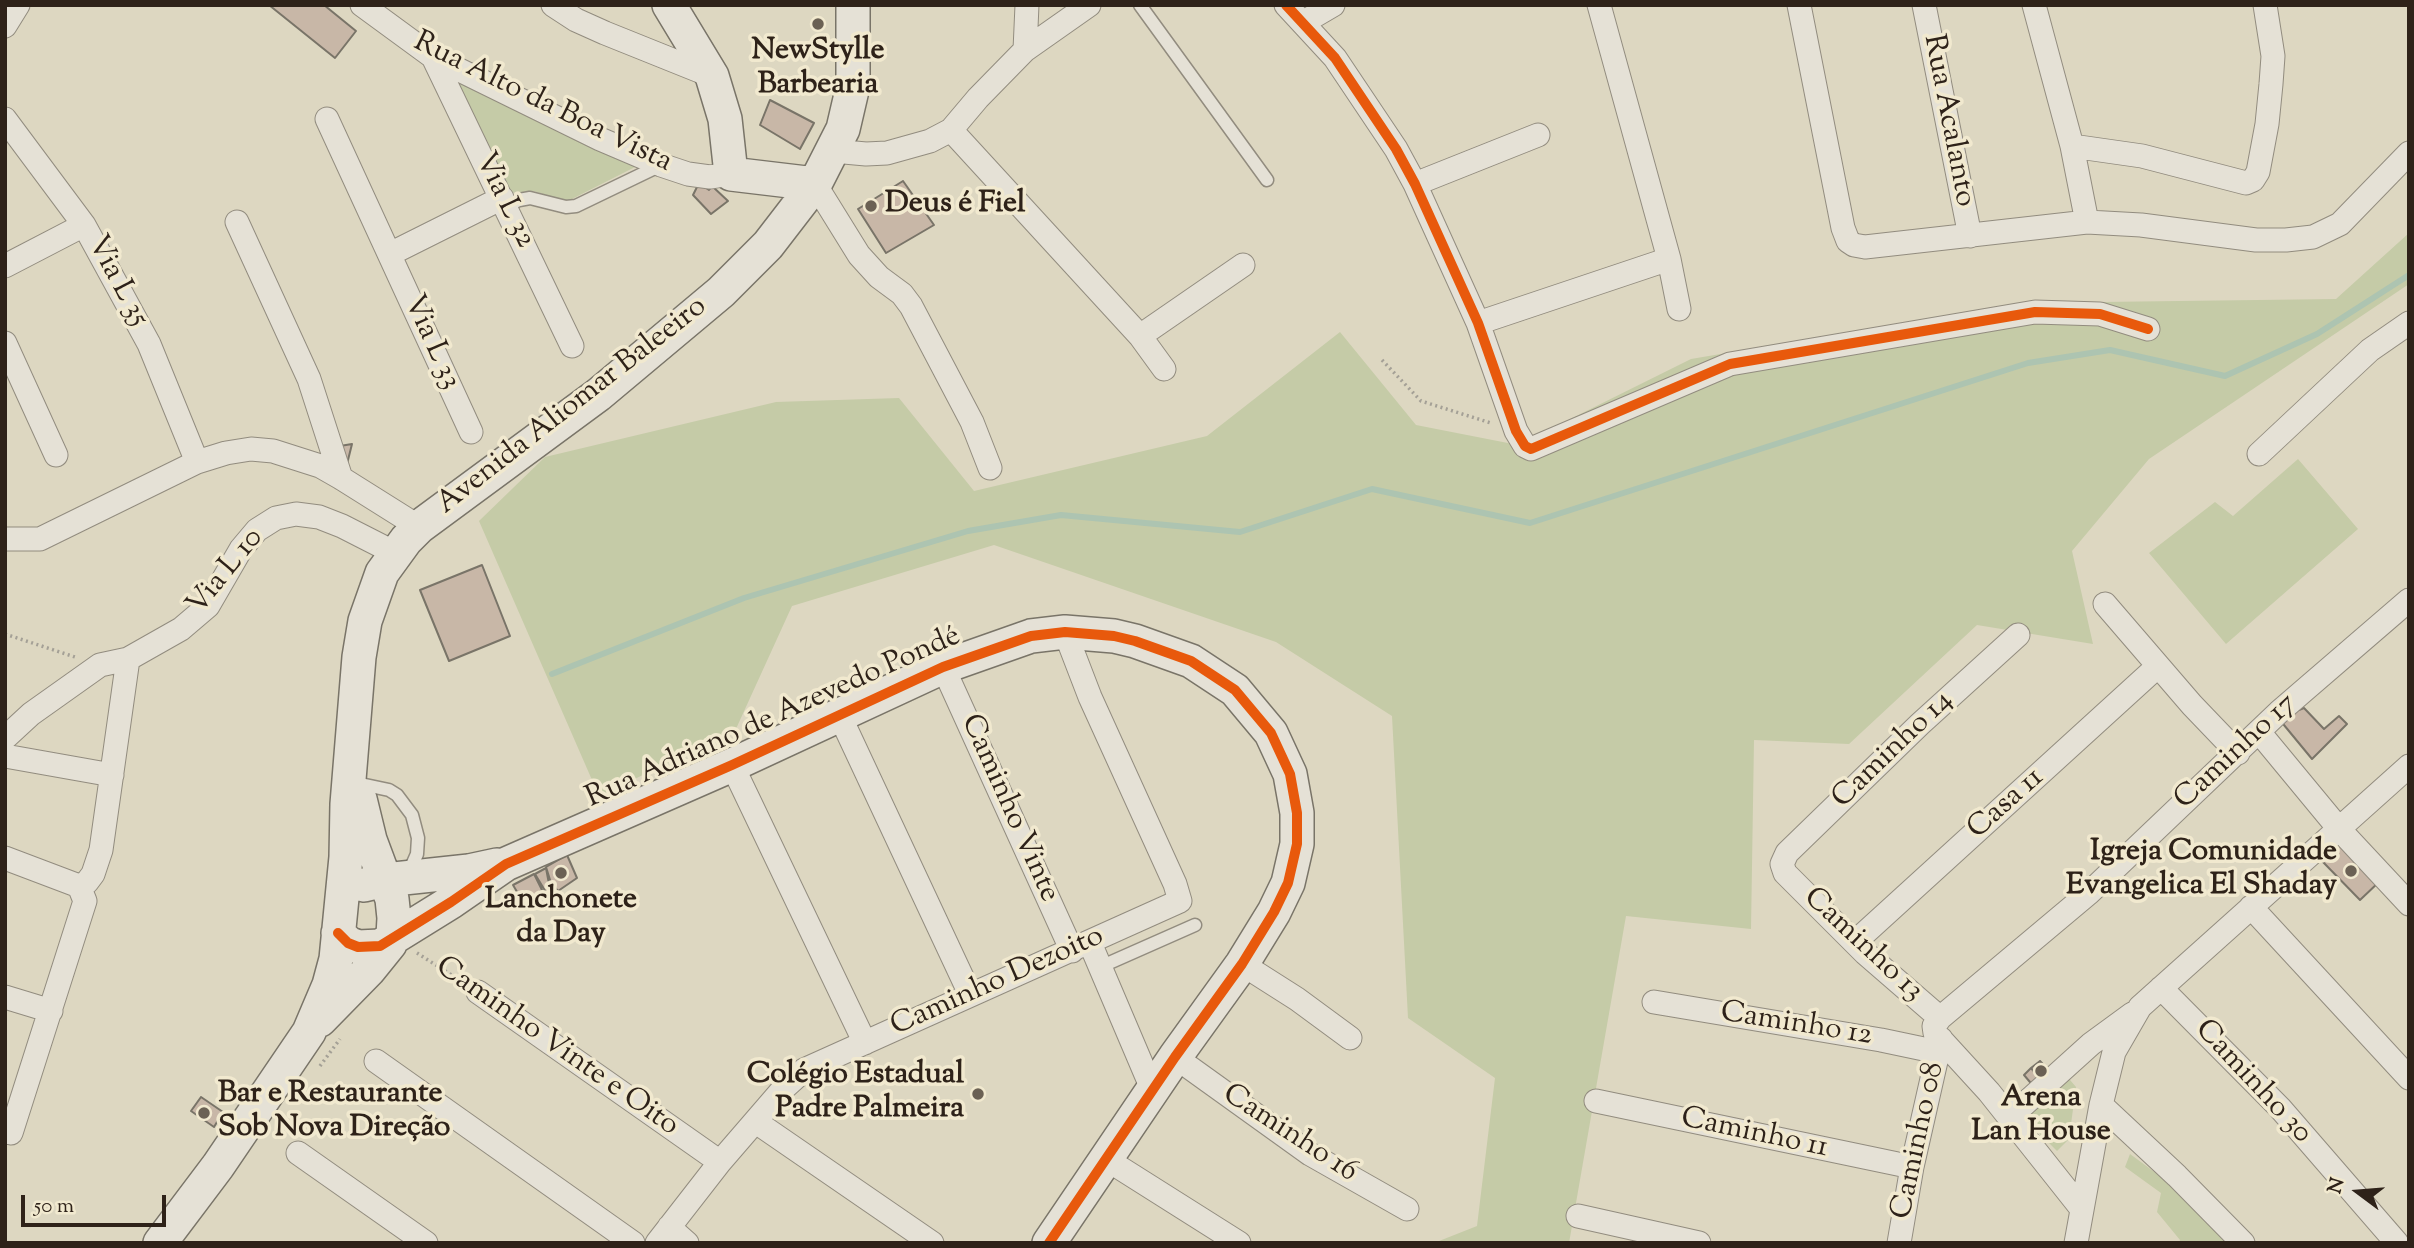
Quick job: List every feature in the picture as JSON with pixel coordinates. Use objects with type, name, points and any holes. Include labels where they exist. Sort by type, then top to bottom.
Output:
[{"type":"street","points":[[5,26],[18,5]]},
{"type":"street","name":"Rua Alto da Boa Vista","points":[[362,5],[432,57],[600,139],[662,165],[688,174],[710,177],[731,174],[815,184]]},
{"type":"street","points":[[553,5],[576,20],[605,33],[712,76]]},
{"type":"street","points":[[669,5],[712,76],[725,119],[731,174]]},
{"type":"street","name":"Avenida Aliomar Baleeiro","points":[[309,1032],[329,985],[338,933],[359,657],[366,621],[383,573],[395,554],[419,527],[598,395],[721,292],[768,245],[815,184],[843,129],[853,86],[853,5]]},
{"type":"street","points":[[1025,50],[1027,5]]},
{"type":"street","points":[[833,150],[866,154],[887,153],[919,145],[951,130],[1025,50],[1089,5]]},
{"type":"street","points":[[1286,5],[1335,58],[1396,149],[1415,184],[1478,323],[1516,431],[1525,446],[1531,449],[1730,364],[2035,312],[2100,314],[2148,329]]},
{"type":"street","points":[[1304,22],[1333,5]]},
{"type":"street","points":[[1599,5],[1669,259],[1679,309]]},
{"type":"street","points":[[1799,5],[1843,228],[1848,241],[1854,245],[1865,247],[2087,222],[2141,225],[2256,240],[2313,237],[2340,223],[2409,153]]},
{"type":"street","name":"Rua Acalanto","points":[[1924,5],[1970,236]]},
{"type":"street","points":[[2034,5],[2072,146],[2087,222]]},
{"type":"street","points":[[2072,146],[2142,156],[2207,175],[2250,182],[2258,172],[2271,84],[2273,56],[2265,5]]},
{"type":"street","name":"Via L 32","points":[[432,57],[572,345]]},
{"type":"street","name":"Via L 35","points":[[5,119],[85,225],[149,344],[197,462]]},
{"type":"street","name":"Via L 33","points":[[327,119],[471,432]]},
{"type":"street","points":[[951,130],[1140,336],[1164,369]]},
{"type":"street","points":[[1415,184],[1538,135]]},
{"type":"street","points":[[815,184],[859,255],[879,277],[902,294],[911,306],[972,422],[990,468]]},
{"type":"street","points":[[390,254],[504,202]]},
{"type":"street","points":[[237,222],[309,379],[341,478]]},
{"type":"street","points":[[5,267],[85,225]]},
{"type":"street","points":[[1478,323],[1669,259]]},
{"type":"street","points":[[1140,336],[1243,265]]},
{"type":"street","points":[[2259,454],[2370,350],[2409,323]]},
{"type":"street","points":[[5,343],[56,455]]},
{"type":"street","points":[[5,539],[40,539],[197,462],[251,449],[294,457],[341,478],[419,527]]},
{"type":"street","name":"Via L 10","points":[[100,665],[128,659],[181,629],[208,606],[242,549],[257,530],[276,518],[296,514],[319,517],[395,554]]},
{"type":"street","name":"Caminho 17","points":[[1939,1036],[2279,712],[2409,600]]},
{"type":"street","points":[[2105,604],[2238,753]]},
{"type":"street","name":"Rua Adriano de Azevedo Pondé","points":[[338,933],[348,943],[370,948],[380,946],[506,864],[732,765],[943,667],[1031,636],[1065,632],[1125,638],[1191,661],[1235,690],[1271,733],[1290,774],[1297,813],[1297,844],[1288,883],[1274,912],[1242,964],[1175,1057],[1049,1243]]},
{"type":"street","name":"Caminho Dezoito","points":[[663,1235],[720,1162],[783,1089],[804,1070],[1178,903],[1181,897],[1090,697],[1065,632]]},
{"type":"street","name":"Caminho 14","points":[[1785,873],[1782,864],[1787,853],[1920,724],[2018,635]]},
{"type":"street","points":[[8,1133],[51,1011],[82,894],[97,863],[128,659]]},
{"type":"street","points":[[5,738],[31,714],[100,665]]},
{"type":"street","name":"Casa 11","points":[[1855,943],[2158,666]]},
{"type":"street","name":"Caminho Vinte","points":[[943,667],[1081,947],[1100,967],[1153,1091]]},
{"type":"street","points":[[839,714],[970,994]]},
{"type":"street","points":[[2259,732],[2340,830],[2409,904]]},
{"type":"street","name":"Avenida Aliomar Baleeiro","points":[[160,1243],[218,1166],[309,1032],[369,970],[390,944],[394,918],[392,899],[406,875],[370,840],[356,783],[352,748]]},
{"type":"street","points":[[5,756],[111,775]]},
{"type":"street","points":[[732,765],[865,1043]]},
{"type":"street","points":[[2010,1118],[2091,1044],[2140,1007],[2409,766]]},
{"type":"street","points":[[5,858],[82,894]]},
{"type":"street","name":"Rua Adriano de Azevedo Pondé","points":[[342,900],[359,886],[406,875],[469,871],[506,864]]},
{"type":"street","name":"Caminho 13","points":[[1785,873],[1855,943],[1939,1036],[2010,1118],[2081,1208]]},
{"type":"street","points":[[2250,907],[2409,1078]]},
{"type":"street","points":[[1242,964],[1297,999],[1350,1038]]},
{"type":"street","name":"Caminho 30","points":[[2161,988],[2280,1108],[2397,1243]]},
{"type":"street","name":"Caminho Vinte e Oito","points":[[478,992],[720,1162]]},
{"type":"street","points":[[5,997],[51,1011]]},
{"type":"street","name":"Caminho 12","points":[[1654,1002],[1881,1040],[1939,1036]]},
{"type":"street","points":[[2077,1243],[2081,1208],[2114,1052],[2140,1007]]},
{"type":"street","name":"Caminho 08","points":[[1899,1243],[1939,1036]]},
{"type":"street","name":"Caminho 16","points":[[1175,1057],[1310,1154],[1407,1209]]},
{"type":"street","points":[[376,1061],[633,1243]]},
{"type":"street","name":"Caminho 11","points":[[1596,1101],[1912,1167]]},
{"type":"street","points":[[2101,1105],[2243,1243]]},
{"type":"street","points":[[756,1122],[932,1243]]},
{"type":"street","points":[[298,1153],[426,1243]]},
{"type":"street","points":[[1106,1159],[1239,1243]]},
{"type":"street","points":[[1578,1216],[1699,1243]]},
{"type":"street","points":[[663,1235],[687,1243]]},
{"type":"lane","points":[[1140,5],[1267,180]]},
{"type":"lane","points":[[504,202],[530,198],[565,207],[576,206],[662,165]]},
{"type":"lane","points":[[356,783],[389,790],[397,795],[412,815],[418,838],[417,853],[406,875]]},
{"type":"lane","points":[[1100,967],[1195,925]]},
{"type":"path","points":[[1382,360],[1421,401],[1516,431]]},
{"type":"path","points":[[5,634],[100,665]]},
{"type":"green space","points":[[454,79],[637,166],[566,202],[534,191],[511,193]]},
{"type":"green space","points":[[2409,233],[2409,284],[2149,459],[2072,551],[2093,644],[1977,625],[1849,744],[1754,740],[1751,929],[1626,916],[1569,1243],[1434,1243],[1477,1226],[1495,1078],[1408,1018],[1392,716],[1276,642],[994,545],[792,606],[735,731],[599,796],[479,521],[545,457],[776,402],[899,398],[974,491],[1207,436],[1340,332],[1416,425],[1518,445],[1691,359],[2022,303],[2336,299]]},
{"type":"green space","points":[[2298,459],[2358,529],[2226,644],[2149,553],[2215,502],[2233,516]]},
{"type":"green space","points":[[2065,1074],[2076,1087],[2069,1139],[2057,1151],[2023,1117]]},
{"type":"green space","points":[[2130,1154],[2183,1193],[2228,1243],[2179,1243],[2180,1240],[2157,1212],[2161,1193],[2125,1167]]},
{"type":"building","points":[[269,5],[324,5],[356,31],[335,58]]},
{"type":"building","points":[[770,100],[814,123],[800,149],[760,125]]},
{"type":"building","points":[[903,181],[934,225],[886,253],[858,209]]},
{"type":"building","points":[[699,183],[709,190],[712,186],[728,201],[711,214],[693,195]]},
{"type":"building","points":[[352,444],[347,464],[340,446]]},
{"type":"building","points":[[482,565],[510,636],[449,661],[420,590]]},
{"type":"building","points":[[2295,705],[2299,710],[2304,708],[2324,729],[2339,716],[2347,724],[2312,759],[2279,719]]},
{"type":"building","name":"Igreja Comunidade Evangelica El Shaday","points":[[2342,841],[2380,881],[2360,900],[2322,861]]},
{"type":"building","name":"Lanchonete da Day","points":[[567,855],[577,878],[558,891],[551,883],[546,867]]},
{"type":"building","points":[[546,868],[549,884],[559,892],[550,899],[535,874]]},
{"type":"building","points":[[534,874],[542,890],[523,902],[513,885]]},
{"type":"building","name":"Arena Lan House","points":[[2040,1061],[2051,1073],[2042,1081],[2031,1068]]},
{"type":"building","points":[[2031,1068],[2042,1081],[2035,1088],[2024,1075]]},
{"type":"building","points":[[201,1097],[223,1112],[214,1127],[191,1111]]},
{"type":"waterway","points":[[552,674],[744,598],[968,531],[1061,515],[1240,532],[1372,489],[1530,523],[2028,363],[2110,350],[2225,376],[2317,334],[2409,275]]},
{"type":"cycle path","points":[[1286,5],[1335,58],[1396,149],[1415,184],[1478,323],[1516,431],[1525,446],[1531,449],[1730,364],[2035,312],[2100,314],[2148,329]]},
{"type":"cycle path","points":[[338,933],[348,943],[358,947],[380,946],[506,864],[732,765],[943,667],[1031,636],[1065,632],[1114,636],[1191,661],[1235,690],[1271,733],[1290,774],[1297,813],[1297,844],[1288,883],[1274,912],[1242,964],[1175,1057],[1049,1243]]},
{"type":"place","name":"NewStylle Barbearia","points":[[818,24]]},
{"type":"place","name":"Deus é Fiel","points":[[871,206]]},
{"type":"place","name":"Igreja Comunidade Evangelica El Shaday","points":[[2351,871]]},
{"type":"place","name":"Lanchonete da Day","points":[[561,873]]},
{"type":"place","name":"Arena Lan House","points":[[2041,1071]]},
{"type":"place","name":"Colégio Estadual Padre Palmeira","points":[[978,1094]]},
{"type":"place","name":"Bar e Restaurante Sob Nova Direção","points":[[204,1113]]}]
